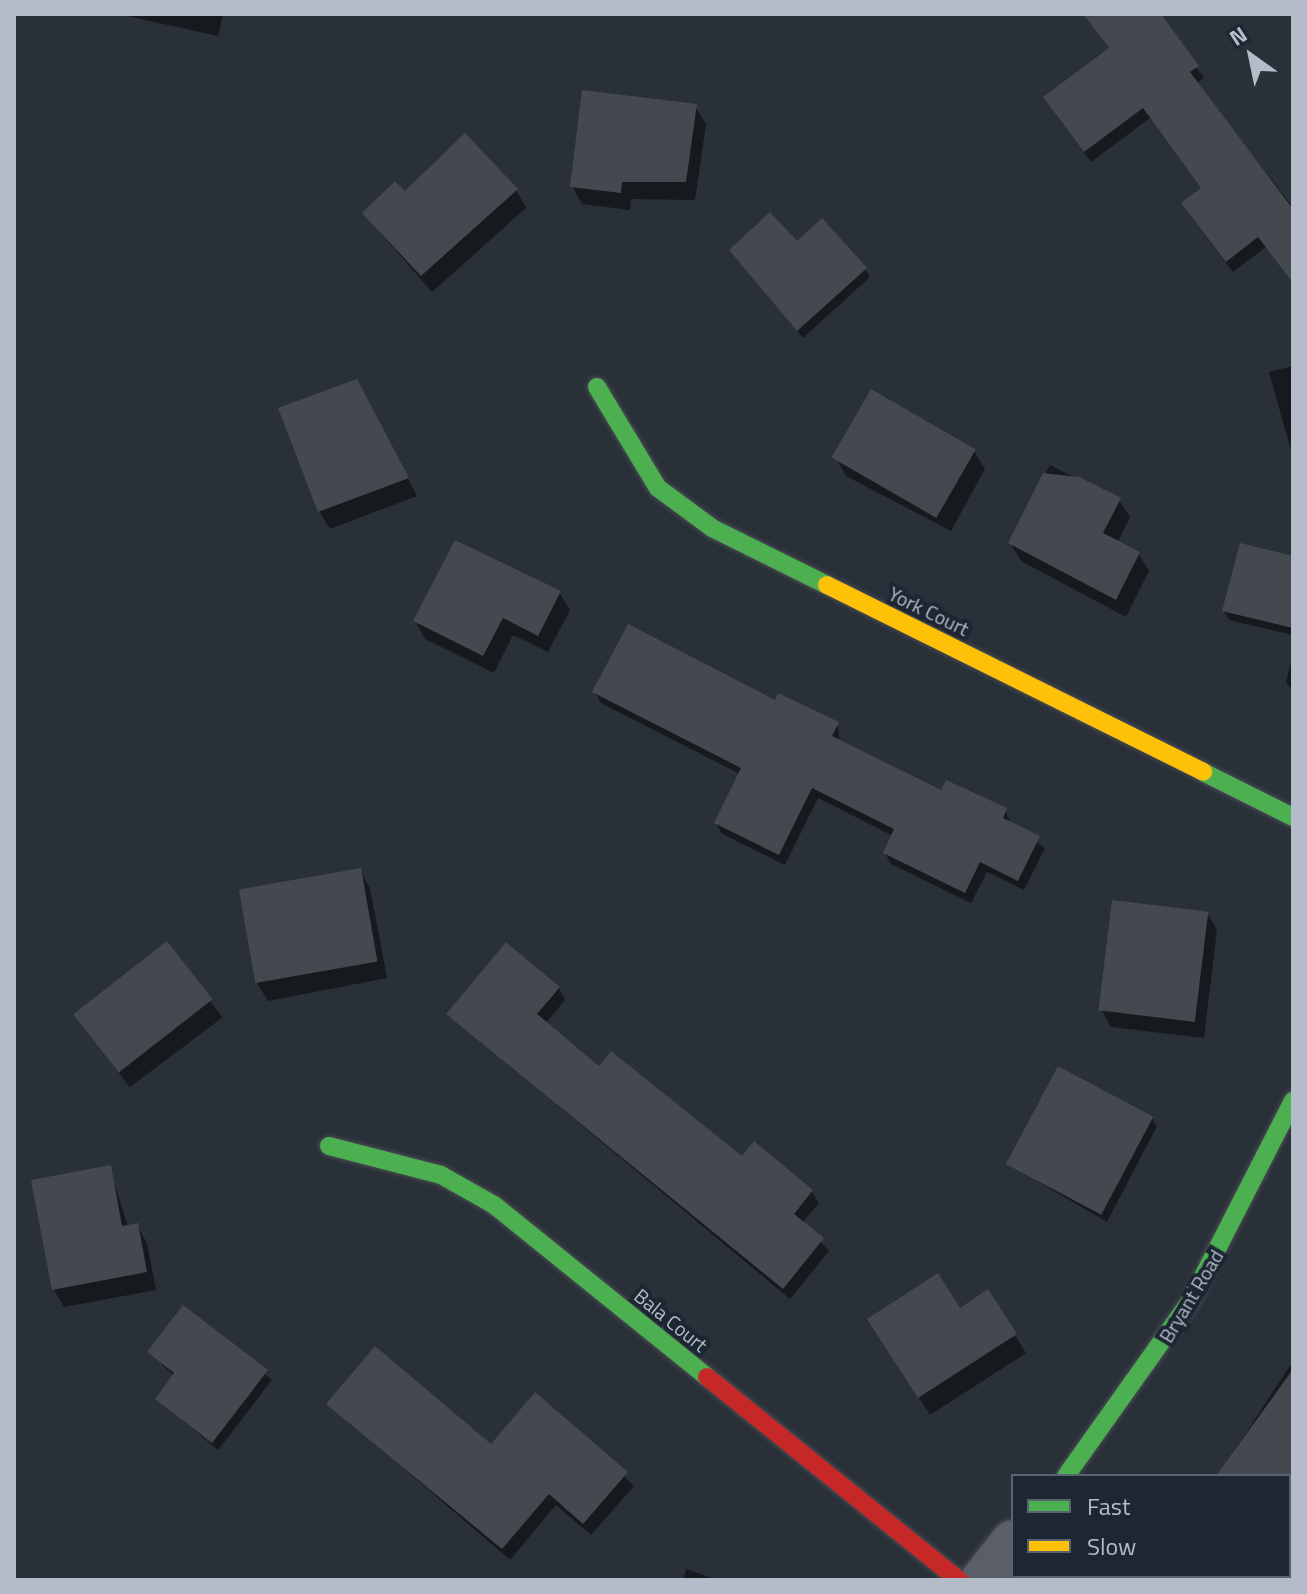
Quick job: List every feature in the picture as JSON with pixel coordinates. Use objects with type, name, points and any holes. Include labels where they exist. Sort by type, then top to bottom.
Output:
[{"type":"street","name":"York Court","points":[[597,387],[658,488],[712,528],[1293,817]]},
{"type":"street","name":"Bryant Road","points":[[1067,1474],[1191,1300],[1293,1101]]},
{"type":"street","name":"Bala Court","points":[[329,1146],[441,1175],[494,1205],[959,1580]]},
{"type":"street","points":[[983,1580],[1011,1545]]},
{"type":"building","points":[[1083,14],[1161,14],[1199,66],[1190,72],[1293,209],[1293,283],[1258,237],[1226,262],[1181,203],[1201,188],[1143,108],[1084,152],[1043,97],[1109,48]]},
{"type":"building","points":[[582,90],[697,104],[686,182],[622,182],[621,193],[570,187]]},
{"type":"building","points":[[465,133],[518,189],[421,276],[362,213],[395,181],[405,191]]},
{"type":"building","points":[[770,212],[797,241],[822,218],[867,268],[797,331],[729,250]]},
{"type":"building","points":[[357,379],[409,478],[318,512],[278,408]]},
{"type":"building","points":[[871,389],[976,450],[936,518],[832,457]]},
{"type":"building","points":[[1043,473],[1079,477],[1121,498],[1103,533],[1140,552],[1116,600],[1008,543]]},
{"type":"building","points":[[455,540],[561,591],[538,636],[503,618],[483,656],[413,621]]},
{"type":"building","points":[[1240,543],[1293,556],[1293,628],[1222,611]]},
{"type":"building","points":[[628,624],[775,700],[778,693],[839,722],[832,736],[941,790],[946,780],[1007,808],[1003,818],[1040,836],[1018,881],[980,862],[965,893],[883,853],[894,829],[812,788],[779,855],[714,823],[741,768],[592,692]]},
{"type":"building","points":[[361,868],[377,962],[255,983],[239,890]]},
{"type":"building","points":[[1112,900],[1208,912],[1195,1022],[1098,1010]]},
{"type":"building","points":[[167,941],[213,999],[119,1073],[73,1014]]},
{"type":"building","points":[[506,942],[560,987],[537,1014],[599,1066],[611,1051],[742,1156],[754,1141],[813,1190],[794,1214],[824,1238],[783,1289],[446,1014]]},
{"type":"building","points":[[1058,1066],[1153,1117],[1101,1215],[1006,1164]]},
{"type":"building","points":[[111,1165],[122,1226],[138,1223],[147,1272],[52,1290],[31,1180]]},
{"type":"building","points":[[938,1273],[960,1308],[988,1289],[1017,1334],[918,1398],[867,1319]]},
{"type":"building","points":[[183,1305],[268,1370],[212,1443],[155,1399],[174,1373],[147,1352]]},
{"type":"building","points":[[375,1346],[491,1444],[535,1392],[628,1472],[583,1524],[549,1494],[502,1549],[326,1404]]},
{"type":"building","points":[[1293,1369],[1293,1476],[1217,1474]]},
{"type":"traffic: fast","points":[[597,387],[658,488],[712,528],[827,585]]},
{"type":"traffic: fast","points":[[1203,772],[1293,817]]},
{"type":"traffic: fast","points":[[1067,1474],[1191,1300],[1293,1101]]},
{"type":"traffic: fast","points":[[329,1146],[441,1175],[494,1205],[707,1377]]},
{"type":"traffic: slow","points":[[827,585],[1203,772]]},
{"type":"traffic: jam","points":[[707,1377],[959,1580]]}]
